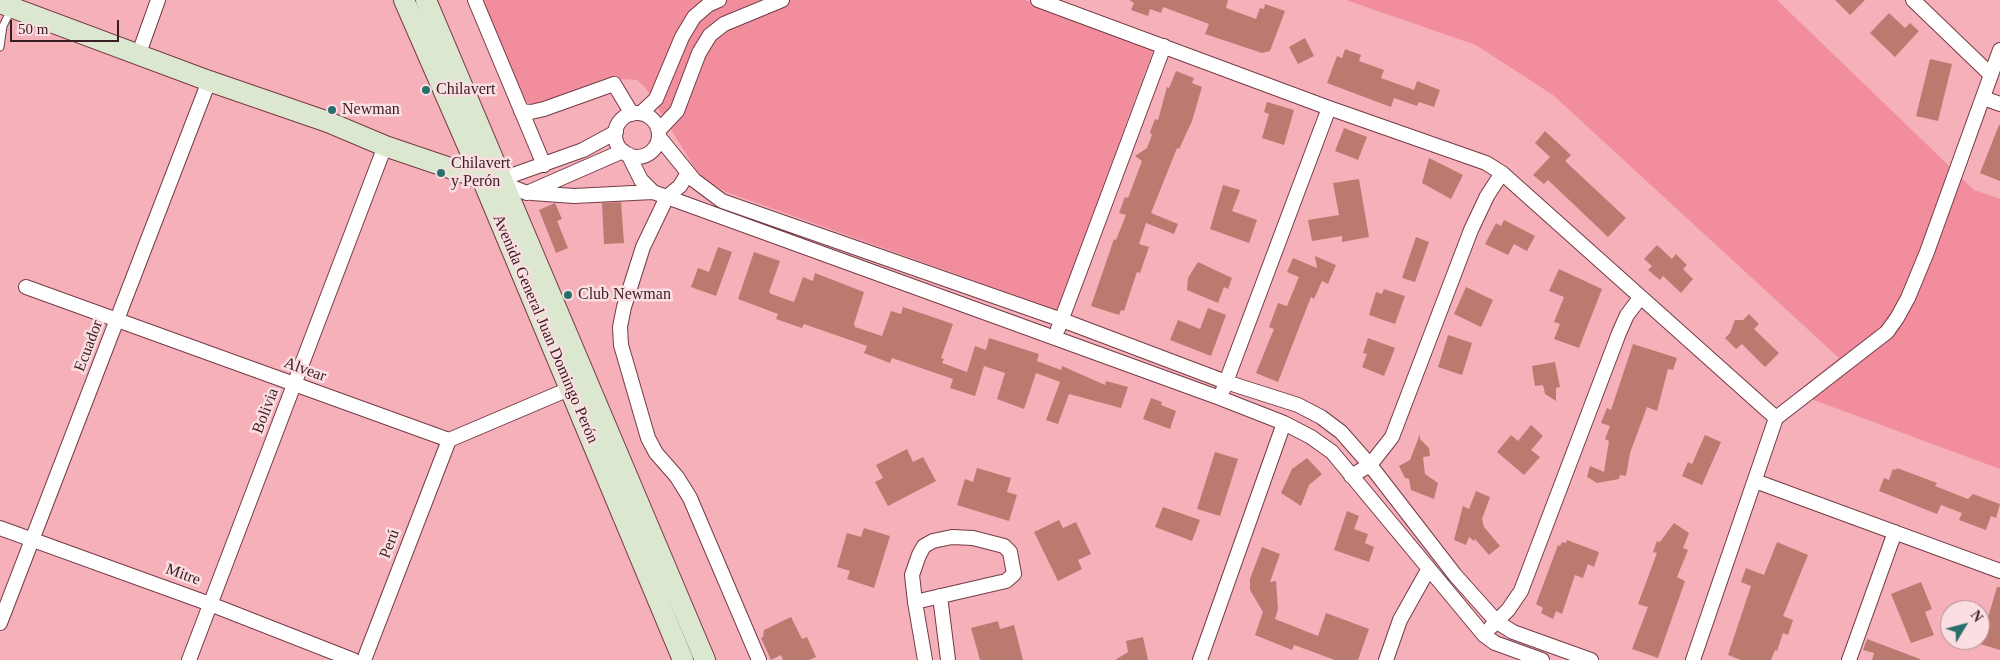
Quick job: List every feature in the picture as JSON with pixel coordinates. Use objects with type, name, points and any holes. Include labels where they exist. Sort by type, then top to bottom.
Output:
[{"type":"main road","name":"Avenida General Juan Domingo Perón","points":[[404,0],[483,181],[683,660]]},
{"type":"main road","name":"Avenida General Juan Domingo Perón","points":[[426,0],[705,660]]},
{"type":"main road","points":[[6,6],[209,82],[328,122],[384,146],[483,181],[504,184]]},
{"type":"street","points":[[138,56],[158,0]]},
{"type":"street","points":[[474,0],[544,165]]},
{"type":"street","points":[[720,0],[708,5],[694,17],[682,37],[656,99],[636,113],[621,120],[616,132],[617,143],[641,180],[660,194],[1220,398],[1284,423],[1311,437],[1332,452],[1428,570],[1484,635],[1495,643],[1542,660]]},
{"type":"street","points":[[527,193],[625,153],[641,156],[648,154],[654,149],[659,133],[676,111],[699,53],[710,35],[724,24],[782,0]]},
{"type":"street","points":[[1038,0],[1329,108],[1486,163],[1502,173],[1776,418]]},
{"type":"street","points":[[1913,0],[1991,75]]},
{"type":"street","points":[[1055,338],[1164,46]]},
{"type":"street","points":[[1693,660],[1776,418],[1887,332],[1897,318],[1908,298],[1923,261],[2000,50]]},
{"type":"street","name":"Ecuador","points":[[0,623],[209,82]]},
{"type":"street","points":[[521,111],[531,112],[544,109],[614,84],[636,113],[652,119],[659,133],[688,173],[722,201],[1062,320],[1226,382],[1298,405],[1321,416],[1341,432],[1370,465],[1455,575],[1497,622],[1512,632],[1591,660]]},
{"type":"street","points":[[1983,98],[2000,104]]},
{"type":"street","points":[[1220,398],[1329,108]]},
{"type":"street","points":[[616,132],[583,150],[513,175],[504,184],[527,193],[574,196],[660,194],[680,186],[688,173]]},
{"type":"street","name":"Bolivia","points":[[189,660],[295,385],[384,146]]},
{"type":"street","points":[[1351,476],[1370,465],[1392,437],[1471,230],[1487,196],[1502,173]]},
{"type":"street","points":[[660,194],[628,292],[620,327],[621,344],[648,438],[690,498],[759,660]]},
{"type":"street","name":"Alvear","points":[[26,287],[449,440]]},
{"type":"street","points":[[1484,635],[1497,622],[1520,591],[1618,334],[1627,314],[1640,298]]},
{"type":"street","points":[[449,440],[569,389]]},
{"type":"street","points":[[1200,660],[1284,423]]},
{"type":"street","name":"Perú","points":[[364,660],[449,440]]},
{"type":"street","points":[[1755,481],[2000,571]]},
{"type":"street","name":"Mitre","points":[[0,528],[210,604],[353,660]]},
{"type":"street","points":[[1849,660],[1895,532]]},
{"type":"street","points":[[915,602],[1006,581],[1014,574],[1010,552],[1004,546],[973,538],[952,537],[933,541],[924,546],[919,554],[912,575],[915,602],[925,660]]},
{"type":"street","points":[[1386,660],[1400,620],[1428,570]]},
{"type":"street","points":[[940,596],[948,660]]},
{"type":"lane","points":[[0,47],[6,6]]},
{"type":"shaded area","points":[[480,0],[1025,0],[1154,48],[1057,310],[726,192],[707,181],[696,170],[645,87],[637,80],[607,78],[538,105],[526,102],[521,97]]},
{"type":"shaded area","points":[[1346,0],[1777,0],[1974,190],[2000,199],[2000,469],[1795,393],[1839,358],[1553,95],[1476,45]]},
{"type":"building","points":[[1129,0],[1228,0],[1226,8],[1256,19],[1260,8],[1264,9],[1265,4],[1285,11],[1270,51],[1262,53],[1205,34],[1209,24],[1163,7],[1161,13],[1150,9],[1148,16],[1131,10],[1134,3]]},
{"type":"building","points":[[1835,0],[1865,0],[1850,15]]},
{"type":"building","points":[[1889,13],[1905,28],[1910,23],[1919,31],[1895,57],[1870,33]]},
{"type":"building","points":[[1305,38],[1314,56],[1298,64],[1289,47]]},
{"type":"building","points":[[1345,49],[1361,55],[1359,61],[1384,70],[1381,78],[1414,90],[1417,81],[1440,90],[1434,107],[1419,102],[1417,106],[1394,98],[1391,107],[1327,83],[1337,56],[1342,58]]},
{"type":"building","points":[[1930,59],[1952,64],[1938,121],[1916,116]]},
{"type":"building","points":[[1176,71],[1194,78],[1192,83],[1202,87],[1192,121],[1179,149],[1177,148],[1151,213],[1178,224],[1174,234],[1146,223],[1139,244],[1149,247],[1140,273],[1137,272],[1124,311],[1121,310],[1119,315],[1091,306],[1114,239],[1116,240],[1126,215],[1119,213],[1125,197],[1128,198],[1142,161],[1135,156],[1147,148],[1152,135],[1150,132],[1155,119],[1158,120],[1167,87],[1169,88]]},
{"type":"building","points":[[1267,102],[1294,110],[1284,145],[1262,138],[1269,114],[1264,112]]},
{"type":"building","points":[[2000,125],[2000,181],[1980,173]]},
{"type":"building","points":[[1344,128],[1367,137],[1358,160],[1335,151]]},
{"type":"building","points":[[1545,131],[1571,155],[1565,161],[1626,218],[1608,237],[1548,180],[1544,184],[1533,175],[1550,157],[1535,143]]},
{"type":"building","points":[[1429,158],[1463,175],[1451,199],[1422,183]]},
{"type":"building","points":[[1359,179],[1369,237],[1342,242],[1342,236],[1312,241],[1308,220],[1339,215],[1333,183]]},
{"type":"building","points":[[1223,185],[1240,190],[1232,211],[1257,220],[1249,243],[1210,229]]},
{"type":"building","points":[[621,202],[624,243],[604,244],[602,203]]},
{"type":"building","points":[[555,203],[562,219],[557,221],[568,248],[556,253],[539,210]]},
{"type":"building","points":[[1504,220],[1535,236],[1527,251],[1514,244],[1508,255],[1485,244],[1496,223],[1501,226]]},
{"type":"building","points":[[1416,237],[1429,242],[1415,282],[1402,278]]},
{"type":"building","points":[[1657,245],[1672,259],[1676,254],[1687,265],[1683,269],[1693,279],[1681,293],[1663,276],[1660,280],[1648,270],[1652,266],[1644,259]]},
{"type":"building","points":[[718,247],[732,252],[716,296],[691,287],[698,268],[709,272]]},
{"type":"building","points":[[754,252],[780,261],[769,292],[771,294],[794,302],[803,277],[813,281],[815,273],[864,292],[854,324],[855,327],[882,336],[891,311],[901,314],[903,307],[953,324],[941,358],[944,359],[942,363],[967,372],[975,346],[986,350],[989,338],[1039,354],[1037,361],[1061,370],[1062,366],[1105,385],[1106,381],[1128,387],[1121,408],[1069,394],[1058,424],[1046,420],[1060,382],[1036,373],[1024,409],[997,399],[1005,373],[984,366],[975,396],[950,388],[953,379],[892,358],[890,363],[864,353],[867,346],[804,324],[802,328],[776,319],[778,314],[738,299]]},
{"type":"building","points":[[1315,256],[1336,265],[1328,284],[1322,281],[1314,299],[1311,297],[1278,382],[1256,373],[1274,329],[1269,327],[1278,303],[1287,306],[1299,277],[1287,272],[1293,258],[1317,268]]},
{"type":"building","points":[[1198,262],[1232,278],[1228,289],[1224,287],[1218,303],[1187,290],[1188,278]]},
{"type":"building","points":[[1559,269],[1602,289],[1579,348],[1554,339],[1560,324],[1554,322],[1564,297],[1549,291]]},
{"type":"building","points":[[1466,287],[1493,300],[1481,327],[1454,314]]},
{"type":"building","points":[[1384,289],[1405,296],[1395,324],[1369,315],[1376,292],[1382,294]]},
{"type":"building","points":[[1208,308],[1226,315],[1211,356],[1170,340],[1178,320],[1200,329]]},
{"type":"building","points":[[1749,314],[1759,324],[1754,329],[1779,353],[1765,367],[1742,344],[1736,349],[1725,338],[1730,333],[1735,320],[1743,320]]},
{"type":"building","points":[[1448,335],[1472,343],[1462,375],[1438,367]]},
{"type":"building","points":[[1368,338],[1395,348],[1384,376],[1362,367],[1367,354],[1363,353]]},
{"type":"building","points":[[1633,344],[1677,358],[1673,370],[1668,369],[1657,411],[1647,407],[1630,453],[1626,476],[1620,475],[1619,479],[1597,483],[1587,477],[1590,466],[1604,472],[1609,441],[1605,439],[1610,426],[1601,423],[1607,408],[1611,410]]},
{"type":"building","points":[[1555,362],[1560,387],[1556,388],[1556,401],[1545,394],[1543,385],[1535,386],[1532,366]]},
{"type":"building","points":[[1151,398],[1162,402],[1161,405],[1176,411],[1170,429],[1143,419]]},
{"type":"building","points":[[1531,425],[1543,436],[1531,450],[1540,457],[1524,475],[1497,452],[1511,435],[1518,441]]},
{"type":"building","points":[[1420,434],[1420,439],[1429,448],[1430,456],[1423,457],[1425,474],[1438,483],[1434,499],[1411,490],[1409,479],[1405,478],[1399,466],[1410,460]]},
{"type":"building","points":[[1705,435],[1721,442],[1702,485],[1682,476],[1688,462],[1692,464]]},
{"type":"building","points":[[907,449],[913,462],[923,457],[936,481],[888,506],[875,482],[883,478],[876,465]]},
{"type":"building","points":[[1215,452],[1238,459],[1220,516],[1197,509]]},
{"type":"building","points":[[1307,458],[1322,474],[1309,485],[1301,506],[1281,493],[1292,469]]},
{"type":"building","points":[[977,468],[1011,478],[1007,492],[1017,495],[1009,521],[957,505],[965,479],[973,482]]},
{"type":"building","points":[[1897,468],[1937,483],[1935,486],[1968,499],[1973,494],[2000,504],[1996,518],[1991,516],[1986,530],[1959,520],[1962,513],[1941,505],[1937,514],[1879,491],[1884,478],[1889,480],[1893,469],[1896,470]]},
{"type":"building","points":[[1476,491],[1490,497],[1482,519],[1484,527],[1500,546],[1489,555],[1475,539],[1474,541],[1469,537],[1466,545],[1454,540],[1463,506],[1469,509]]},
{"type":"building","points":[[1163,507],[1200,520],[1192,541],[1155,527]]},
{"type":"building","points":[[1347,511],[1359,516],[1354,529],[1368,534],[1365,543],[1374,547],[1369,562],[1334,550]]},
{"type":"building","points":[[1059,520],[1063,528],[1076,522],[1091,554],[1078,560],[1082,569],[1058,581],[1034,532]]},
{"type":"building","points":[[1674,523],[1689,533],[1683,548],[1688,550],[1677,577],[1685,581],[1658,658],[1632,649],[1648,607],[1638,604],[1657,553],[1653,552],[1657,541],[1660,542]]},
{"type":"building","points":[[864,528],[890,536],[874,588],[847,579],[850,571],[837,567],[847,533],[861,537]]},
{"type":"building","points":[[1567,540],[1599,552],[1594,567],[1588,564],[1583,578],[1575,575],[1562,614],[1556,611],[1553,619],[1541,613],[1543,608],[1536,604],[1558,545],[1560,546],[1562,542],[1566,543]]},
{"type":"building","points":[[1777,542],[1808,555],[1783,616],[1793,620],[1788,635],[1783,633],[1777,651],[1775,650],[1771,660],[1741,660],[1728,655],[1751,586],[1741,582],[1746,568],[1764,575]]},
{"type":"building","points":[[1262,547],[1280,554],[1270,582],[1276,581],[1278,609],[1275,619],[1318,636],[1326,613],[1369,629],[1358,660],[1335,660],[1294,645],[1292,650],[1255,635],[1263,612],[1250,590],[1250,579]]},
{"type":"building","points":[[1921,582],[1932,609],[1925,612],[1934,635],[1911,643],[1891,594]]},
{"type":"building","points":[[1997,587],[2000,587],[2000,650],[1990,647],[1990,610]]},
{"type":"building","points":[[791,617],[802,639],[807,637],[816,657],[809,660],[783,660],[781,655],[771,660],[761,638],[763,637],[764,630]]},
{"type":"building","points":[[998,621],[1000,629],[1014,625],[1023,660],[980,660],[971,628]]},
{"type":"building","points":[[1143,637],[1148,660],[1115,660],[1128,652],[1126,641]]},
{"type":"building","points":[[1867,639],[1920,660],[1872,660],[1874,653],[1863,650]]},
{"type":"place","name":"Chilavert","points":[[426,90]]},
{"type":"place","name":"Newman","points":[[332,110]]},
{"type":"place","name":"Chilavert y Perón","points":[[441,173]]},
{"type":"place","name":"Club Newman","points":[[568,295]]}]
